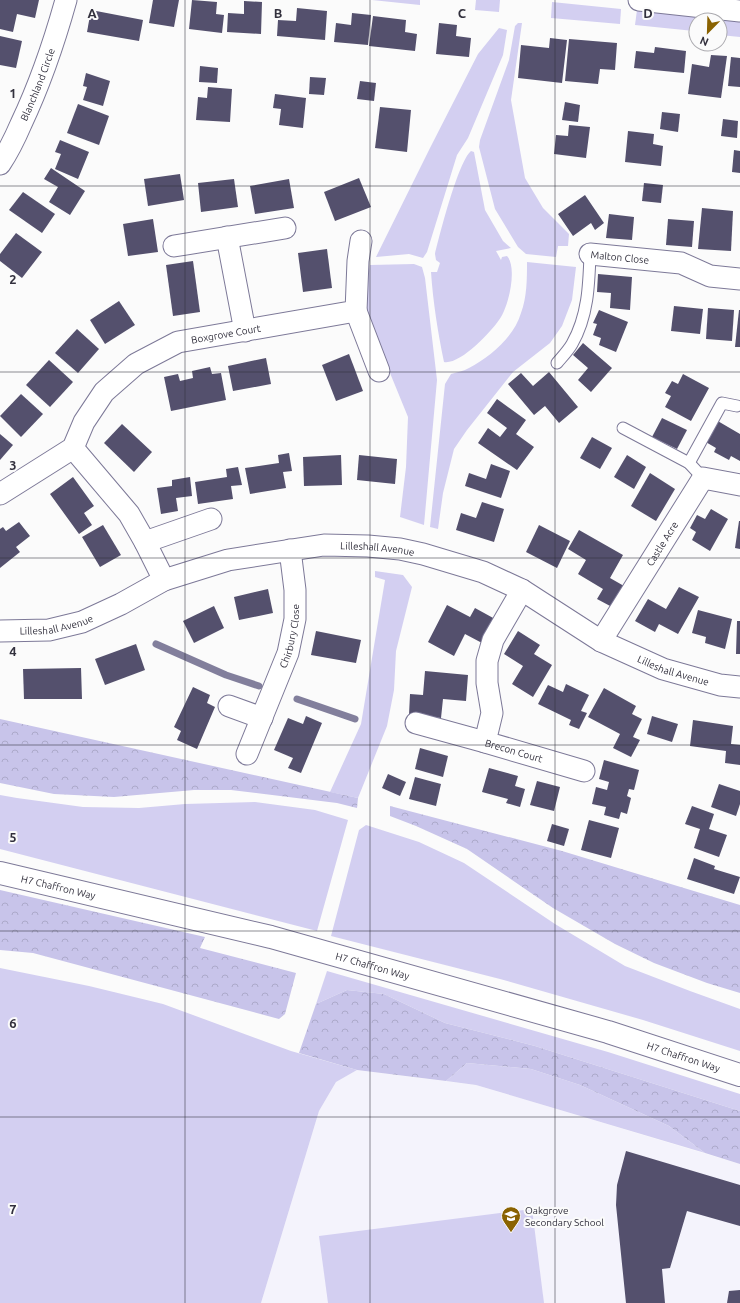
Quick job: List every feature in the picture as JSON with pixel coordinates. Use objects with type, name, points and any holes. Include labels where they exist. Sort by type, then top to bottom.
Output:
[{"type":"street","name":"Blanchland Circle","points":[[0,164],[7,154],[35,94],[54,44],[66,0]]},
{"type":"street","points":[[639,0],[740,11]]},
{"type":"street","points":[[174,246],[285,228]]},
{"type":"street","points":[[227,237],[245,331]]},
{"type":"street","points":[[361,241],[358,261],[356,311],[379,371]]},
{"type":"street","name":"Malton Close","points":[[590,254],[681,263],[710,276],[740,279]]},
{"type":"street","name":"Boxgrove Court","points":[[73,448],[84,422],[104,392],[136,364],[178,342],[356,311]]},
{"type":"street","points":[[0,494],[73,448],[129,514],[164,580]]},
{"type":"street","points":[[703,478],[740,485]]},
{"type":"street","name":"Castle Acre","points":[[601,641],[703,478]]},
{"type":"street","points":[[145,542],[211,519]]},
{"type":"street","name":"Lilleshall Avenue","points":[[0,631],[49,630],[82,622],[121,604],[164,580],[228,560],[324,545],[368,546],[400,549],[423,554],[483,572],[522,590],[601,641],[663,669],[720,685],[740,687]]},
{"type":"street","name":"Chirbury Close","points":[[246,754],[288,654],[295,619],[290,550]]},
{"type":"street","name":"Brecon Court","points":[[522,590],[493,640],[487,661],[487,683],[492,713],[485,742],[584,771]]},
{"type":"street","points":[[229,706],[262,718]]},
{"type":"street","points":[[416,723],[485,742]]},
{"type":"street","name":"H7 Chaffron Way","points":[[0,873],[271,937],[608,1032],[740,1075]]},
{"type":"lane","name":"Malton Close","points":[[557,363],[572,345],[583,320],[588,291],[590,254]]},
{"type":"lane","points":[[689,463],[722,403],[737,406]]},
{"type":"lane","points":[[623,428],[689,463],[703,478]]},
{"type":"shaded area","points":[[372,0],[420,0],[420,5]]},
{"type":"shaded area","points":[[476,0],[500,0],[499,12],[475,10]]},
{"type":"shaded area","points":[[552,2],[621,9],[620,24],[551,18]]},
{"type":"shaded area","points":[[637,10],[688,15],[688,30],[635,25]]},
{"type":"shaded area","points":[[728,20],[740,22],[740,37],[728,36]]},
{"type":"shaded area","points":[[518,23],[522,23],[511,100],[525,178],[543,208],[569,234],[568,246],[558,246],[556,257],[526,254],[518,247],[495,209],[479,147],[480,140],[509,60],[515,26]]},
{"type":"shaded area","points":[[499,28],[507,30],[503,55],[468,138],[457,155],[427,252],[423,258],[409,254],[376,257],[478,54]]},
{"type":"shaded area","points":[[471,151],[474,152],[485,210],[503,241],[511,248],[496,251],[501,260],[502,257],[507,256],[512,270],[512,279],[506,307],[499,320],[474,347],[458,359],[451,362],[444,362],[436,317],[431,272],[437,272],[440,263],[436,260],[435,254],[445,216],[455,183],[466,158]]},
{"type":"shaded area","points":[[527,262],[576,267],[572,300],[562,326],[550,343],[513,372],[467,430],[454,449],[443,493],[438,529],[430,527],[445,384],[451,374],[467,369],[493,352],[513,330],[518,322],[526,294]]},
{"type":"shaded area","points":[[414,264],[422,267],[425,278],[437,380],[424,525],[400,517],[406,467],[408,417],[363,307],[370,265]]},
{"type":"shaded area","points":[[375,571],[403,575],[412,587],[396,651],[394,690],[387,726],[358,798],[330,792],[361,724],[385,580],[375,577]]},
{"type":"shaded area","points":[[0,795],[83,807],[139,808],[185,804],[255,802],[315,810],[348,820],[317,931],[0,849]]},
{"type":"shaded area","points":[[366,825],[419,842],[464,863],[555,924],[625,966],[740,1009],[740,1051],[643,1020],[500,979],[331,936],[359,830]]},
{"type":"shaded area","points":[[0,968],[89,986],[163,1004],[291,1051],[357,1070],[336,1082],[319,1111],[261,1303],[0,1303]]},
{"type":"shaded area","points":[[327,971],[608,1052],[740,1094],[740,1111],[535,1046],[445,1023],[384,994],[347,990],[316,1004]]},
{"type":"shaded area","points":[[467,1063],[531,1069],[580,1085],[669,1126],[705,1153],[476,1085],[446,1081]]},
{"type":"shaded area","name":"Oakgrove Secondary School","points":[[357,1070],[476,1085],[740,1164],[740,1303],[261,1303],[319,1111],[336,1082]]},
{"type":"shaded area","points":[[532,1209],[544,1303],[328,1303],[319,1236]]},
{"type":"green space","points":[[0,719],[358,798],[357,808],[337,803],[231,790],[194,790],[114,797],[54,794],[0,783]]},
{"type":"green space","points":[[390,806],[562,851],[740,905],[740,993],[707,983],[654,963],[615,944],[553,908],[467,849],[390,816]]},
{"type":"green space","points":[[0,890],[205,937],[200,948],[296,973],[285,1014],[279,1019],[33,953],[0,950]]},
{"type":"green space","points":[[347,990],[384,994],[445,1023],[535,1046],[740,1111],[740,1164],[705,1153],[669,1126],[580,1085],[531,1069],[467,1063],[446,1081],[357,1070],[299,1053],[316,1004]]},
{"type":"building","points":[[0,0],[39,0],[35,18],[17,14],[13,32],[0,29]]},
{"type":"building","points":[[153,0],[179,0],[174,27],[149,23]]},
{"type":"building","points":[[192,0],[217,2],[216,14],[224,15],[222,33],[189,29]]},
{"type":"building","points":[[244,1],[262,2],[261,34],[227,32],[228,13],[244,14]]},
{"type":"building","points":[[297,8],[327,11],[325,40],[277,36],[278,20],[296,21]]},
{"type":"building","points":[[91,10],[143,20],[139,41],[87,32]]},
{"type":"building","points":[[352,13],[371,15],[368,45],[334,42],[336,23],[351,25]]},
{"type":"building","points":[[373,16],[406,20],[405,32],[417,34],[415,51],[369,46]]},
{"type":"building","points":[[439,23],[457,25],[456,36],[471,38],[469,57],[436,54]]},
{"type":"building","points":[[0,36],[22,41],[16,68],[0,65]]},
{"type":"building","points":[[550,38],[567,40],[562,83],[518,78],[521,45],[549,48]]},
{"type":"building","points":[[569,39],[617,43],[615,70],[600,69],[598,84],[565,81]]},
{"type":"building","points":[[655,47],[686,51],[684,73],[634,68],[636,51],[654,53]]},
{"type":"building","points":[[711,55],[727,56],[721,98],[688,94],[692,64],[709,67]]},
{"type":"building","points":[[731,57],[740,58],[740,87],[728,86]]},
{"type":"building","points":[[200,66],[218,68],[217,83],[199,82]]},
{"type":"building","points":[[86,73],[110,81],[103,106],[83,100],[87,87],[83,86]]},
{"type":"building","points":[[310,77],[326,78],[324,95],[309,94]]},
{"type":"building","points":[[360,81],[376,83],[374,101],[357,99]]},
{"type":"building","points":[[208,87],[232,89],[230,122],[196,120],[198,97],[207,98]]},
{"type":"building","points":[[275,94],[306,98],[303,128],[279,125],[281,109],[273,108]]},
{"type":"building","points":[[565,102],[580,105],[578,122],[562,120]]},
{"type":"building","points":[[78,104],[109,116],[99,145],[67,133]]},
{"type":"building","points":[[380,107],[411,110],[407,152],[375,148]]},
{"type":"building","points":[[662,112],[680,114],[678,132],[660,129]]},
{"type":"building","points":[[723,119],[738,121],[737,138],[721,136]]},
{"type":"building","points":[[569,125],[590,127],[586,158],[554,154],[556,135],[568,136]]},
{"type":"building","points":[[628,131],[654,134],[653,144],[663,146],[661,166],[625,162]]},
{"type":"building","points":[[60,140],[89,152],[78,179],[55,169],[61,154],[55,152]]},
{"type":"building","points":[[734,150],[740,151],[740,173],[732,172]]},
{"type":"building","points":[[51,168],[85,191],[70,215],[49,202],[58,187],[44,179]]},
{"type":"building","points":[[180,174],[184,200],[148,206],[144,179]]},
{"type":"building","points":[[359,178],[371,207],[335,221],[324,192]]},
{"type":"building","points":[[234,179],[238,207],[201,212],[198,183]]},
{"type":"building","points":[[289,179],[294,208],[255,214],[250,186]]},
{"type":"building","points":[[644,183],[663,185],[661,203],[642,201]]},
{"type":"building","points":[[23,192],[55,214],[42,233],[9,210]]},
{"type":"building","points":[[585,195],[604,223],[595,230],[591,223],[573,236],[558,214]]},
{"type":"building","points":[[702,208],[733,211],[731,251],[698,249]]},
{"type":"building","points":[[609,214],[634,217],[632,240],[606,238]]},
{"type":"building","points":[[153,219],[158,252],[128,256],[123,224]]},
{"type":"building","points":[[668,219],[694,221],[692,247],[666,245]]},
{"type":"building","points":[[16,233],[42,252],[22,278],[0,261],[0,254]]},
{"type":"building","points":[[327,249],[332,288],[303,292],[298,253]]},
{"type":"building","points":[[193,261],[200,312],[173,316],[166,265]]},
{"type":"building","points":[[598,274],[632,277],[630,310],[610,308],[611,293],[597,292]]},
{"type":"building","points":[[119,301],[135,325],[105,344],[90,320]]},
{"type":"building","points":[[674,306],[703,309],[700,334],[671,331]]},
{"type":"building","points":[[708,308],[734,310],[732,341],[706,339]]},
{"type":"building","points":[[599,310],[628,322],[616,352],[599,345],[601,338],[593,335],[597,324],[593,323]]},
{"type":"building","points":[[739,310],[740,347],[735,347]]},
{"type":"building","points":[[77,329],[99,349],[78,373],[55,353]]},
{"type":"building","points":[[583,343],[612,368],[591,392],[578,380],[588,368],[573,355]]},
{"type":"building","points":[[349,354],[363,391],[336,401],[322,365]]},
{"type":"building","points":[[266,358],[271,384],[233,391],[228,366]]},
{"type":"building","points":[[49,360],[73,382],[50,407],[26,385]]},
{"type":"building","points":[[210,367],[212,374],[221,373],[226,400],[171,411],[164,377],[178,374],[180,381],[193,378],[192,371]]},
{"type":"building","points":[[549,372],[578,407],[559,423],[545,406],[534,415],[508,384],[521,373],[533,386]]},
{"type":"building","points":[[683,374],[709,388],[691,421],[665,407],[671,396],[665,393],[672,381],[678,384]]},
{"type":"building","points":[[21,394],[43,414],[21,437],[0,416]]},
{"type":"building","points":[[497,399],[526,420],[516,434],[534,447],[517,470],[478,443],[488,428],[500,437],[507,428],[487,413]]},
{"type":"building","points":[[662,418],[687,430],[677,449],[652,437]]},
{"type":"building","points":[[716,420],[740,434],[740,461],[731,456],[729,460],[714,452],[716,448],[704,441]]},
{"type":"building","points":[[122,424],[152,452],[134,472],[104,443]]},
{"type":"building","points":[[0,434],[13,445],[0,460]]},
{"type":"building","points":[[592,437],[612,448],[600,469],[580,458]]},
{"type":"building","points":[[289,453],[292,471],[283,472],[286,488],[250,494],[245,468],[279,463],[278,455]]},
{"type":"building","points":[[341,455],[342,485],[304,486],[303,457]]},
{"type":"building","points":[[359,455],[397,459],[395,484],[357,480]]},
{"type":"building","points":[[627,455],[646,467],[634,489],[614,477]]},
{"type":"building","points":[[491,464],[510,471],[501,498],[465,486],[469,473],[486,479]]},
{"type":"building","points":[[238,467],[242,485],[231,486],[233,499],[198,504],[195,482],[227,477],[226,469]]},
{"type":"building","points":[[650,473],[675,489],[656,521],[631,506]]},
{"type":"building","points":[[73,477],[94,506],[84,513],[92,525],[79,534],[50,494]]},
{"type":"building","points":[[190,477],[192,496],[176,498],[178,511],[161,514],[157,488],[172,486],[172,480]]},
{"type":"building","points":[[482,502],[504,509],[494,542],[456,530],[461,513],[476,518]]},
{"type":"building","points":[[711,509],[728,519],[710,551],[692,540],[696,532],[690,528],[697,515],[705,519]]},
{"type":"building","points":[[740,521],[740,549],[735,548]]},
{"type":"building","points":[[19,522],[30,536],[16,547],[20,552],[0,568],[0,529],[3,527],[6,531]]},
{"type":"building","points":[[103,525],[121,555],[100,567],[82,537]]},
{"type":"building","points":[[539,525],[570,541],[557,568],[526,552]]},
{"type":"building","points":[[579,530],[623,555],[610,578],[624,586],[612,607],[597,599],[603,589],[578,574],[586,560],[568,549]]},
{"type":"building","points":[[679,587],[699,597],[678,634],[659,624],[655,632],[635,621],[648,599],[666,609]]},
{"type":"building","points":[[268,589],[273,613],[239,620],[234,597]]},
{"type":"building","points":[[447,605],[470,617],[475,608],[495,619],[482,643],[465,634],[454,656],[428,642]]},
{"type":"building","points":[[214,606],[224,628],[194,643],[183,621]]},
{"type":"building","points":[[698,610],[732,619],[725,649],[705,643],[706,637],[692,633]]},
{"type":"building","points":[[737,621],[740,621],[740,654],[736,654]]},
{"type":"building","points":[[316,631],[361,640],[356,663],[311,655]]},
{"type":"building","points":[[518,631],[540,645],[534,654],[552,665],[533,697],[512,684],[523,666],[504,654]]},
{"type":"building","points":[[136,644],[145,670],[105,685],[95,659]]},
{"type":"building","points":[[81,668],[82,699],[24,699],[23,669]]},
{"type":"building","points":[[425,671],[468,675],[466,701],[443,699],[441,718],[409,715],[410,694],[423,695]]},
{"type":"building","points":[[566,684],[589,695],[581,711],[587,713],[579,729],[569,725],[571,720],[538,704],[548,685],[563,692]]},
{"type":"building","points":[[193,687],[210,695],[207,703],[215,707],[197,749],[177,740],[181,731],[174,727]]},
{"type":"building","points":[[604,688],[636,706],[632,714],[642,719],[633,737],[640,740],[631,757],[613,748],[620,734],[588,717]]},
{"type":"building","points":[[306,716],[322,723],[301,773],[288,768],[293,758],[274,750],[288,718],[303,724]]},
{"type":"building","points":[[652,716],[678,724],[672,742],[647,734]]},
{"type":"building","points":[[693,720],[733,726],[731,744],[740,745],[740,765],[725,763],[726,751],[690,746]]},
{"type":"building","points":[[420,748],[448,756],[443,777],[415,769]]},
{"type":"building","points":[[604,760],[639,770],[634,790],[629,789],[627,796],[631,798],[627,814],[621,812],[619,819],[604,815],[606,807],[592,804],[596,787],[607,790],[609,782],[599,779]]},
{"type":"building","points":[[489,768],[518,776],[515,786],[525,789],[520,807],[506,803],[508,799],[482,792]]},
{"type":"building","points":[[388,774],[406,782],[400,796],[382,788]]},
{"type":"building","points":[[415,777],[441,784],[436,806],[409,799]]},
{"type":"building","points":[[537,781],[560,787],[554,811],[530,805]]},
{"type":"building","points":[[719,784],[740,791],[740,804],[736,816],[711,807]]},
{"type":"building","points":[[692,806],[714,814],[709,829],[727,835],[719,857],[694,848],[700,829],[685,824]]},
{"type":"building","points":[[589,820],[619,828],[611,858],[581,850]]},
{"type":"building","points":[[552,824],[569,829],[564,846],[547,841]]},
{"type":"building","points":[[694,858],[715,866],[714,869],[740,877],[734,894],[687,879]]},
{"type":"building","points":[[626,1151],[740,1185],[740,1226],[687,1211],[670,1268],[662,1269],[665,1303],[626,1303],[616,1205],[617,1185]]},
{"type":"building","points":[[740,1290],[740,1303],[727,1303],[729,1291]]},
{"type":"waterway","points":[[156,644],[226,675],[259,686]]},
{"type":"waterway","points":[[297,699],[355,719]]},
{"type":"place","name":"Oakgrove Secondary School","points":[[511,1233]]}]
